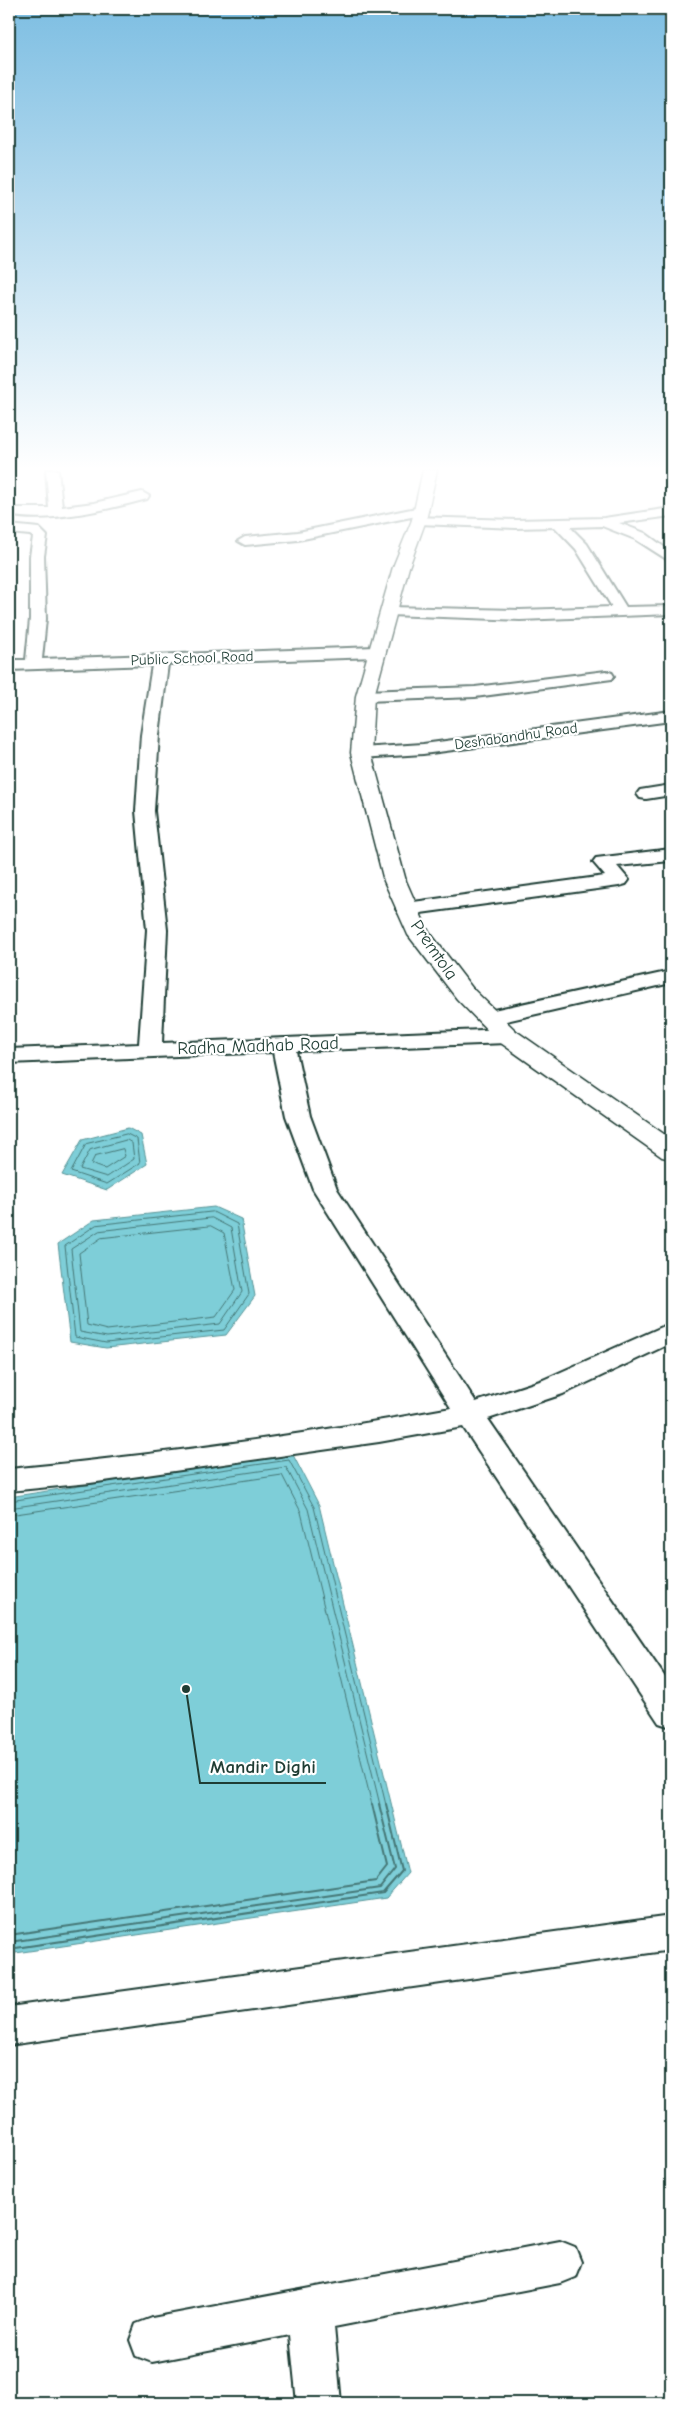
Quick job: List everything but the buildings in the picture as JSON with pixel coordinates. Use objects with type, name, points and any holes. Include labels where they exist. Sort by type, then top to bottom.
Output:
[{"type":"highway","name":"Premtola","points":[[397,583],[365,696],[361,753],[380,833],[395,881],[416,930],[465,994],[507,1036],[671,1151]]},
{"type":"street","points":[[34,664],[38,619],[37,583]]},
{"type":"street","points":[[604,583],[622,612]]},
{"type":"street","points":[[390,611],[520,615],[671,610]]},
{"type":"street","name":"Public School Road","points":[[9,665],[376,652]]},
{"type":"street","points":[[150,1050],[157,974],[156,914],[145,813],[154,694],[161,659]]},
{"type":"street","points":[[365,696],[475,692],[606,676]]},
{"type":"street","name":"Deshabandhu Road","points":[[361,753],[423,748],[671,716]]},
{"type":"street","points":[[646,794],[671,790]]},
{"type":"street","points":[[406,909],[619,880],[603,862],[671,854]]},
{"type":"street","points":[[489,1018],[671,977]]},
{"type":"street","name":"Radha Madhab Road","points":[[9,1056],[507,1036]]},
{"type":"street","points":[[283,1045],[298,1116],[325,1189],[470,1415],[671,1713]]},
{"type":"street","points":[[9,1480],[90,1472],[379,1432],[470,1415],[553,1387],[671,1332]]},
{"type":"street","points":[[9,2026],[671,1933]]},
{"type":"street","points":[[152,2340],[560,2262]]},
{"type":"street","points":[[310,2310],[319,2403]]},
{"type":"water","points":[[128,1128],[141,1135],[147,1164],[107,1190],[62,1175],[82,1140]]},
{"type":"water","points":[[214,1207],[241,1219],[255,1296],[226,1335],[106,1348],[70,1342],[58,1244],[94,1220]]},
{"type":"water","points":[[292,1453],[319,1505],[408,1873],[386,1898],[9,1954],[9,1497]]},
{"type":"place","name":"Mandir Dighi","points":[[186,1689]]}]
